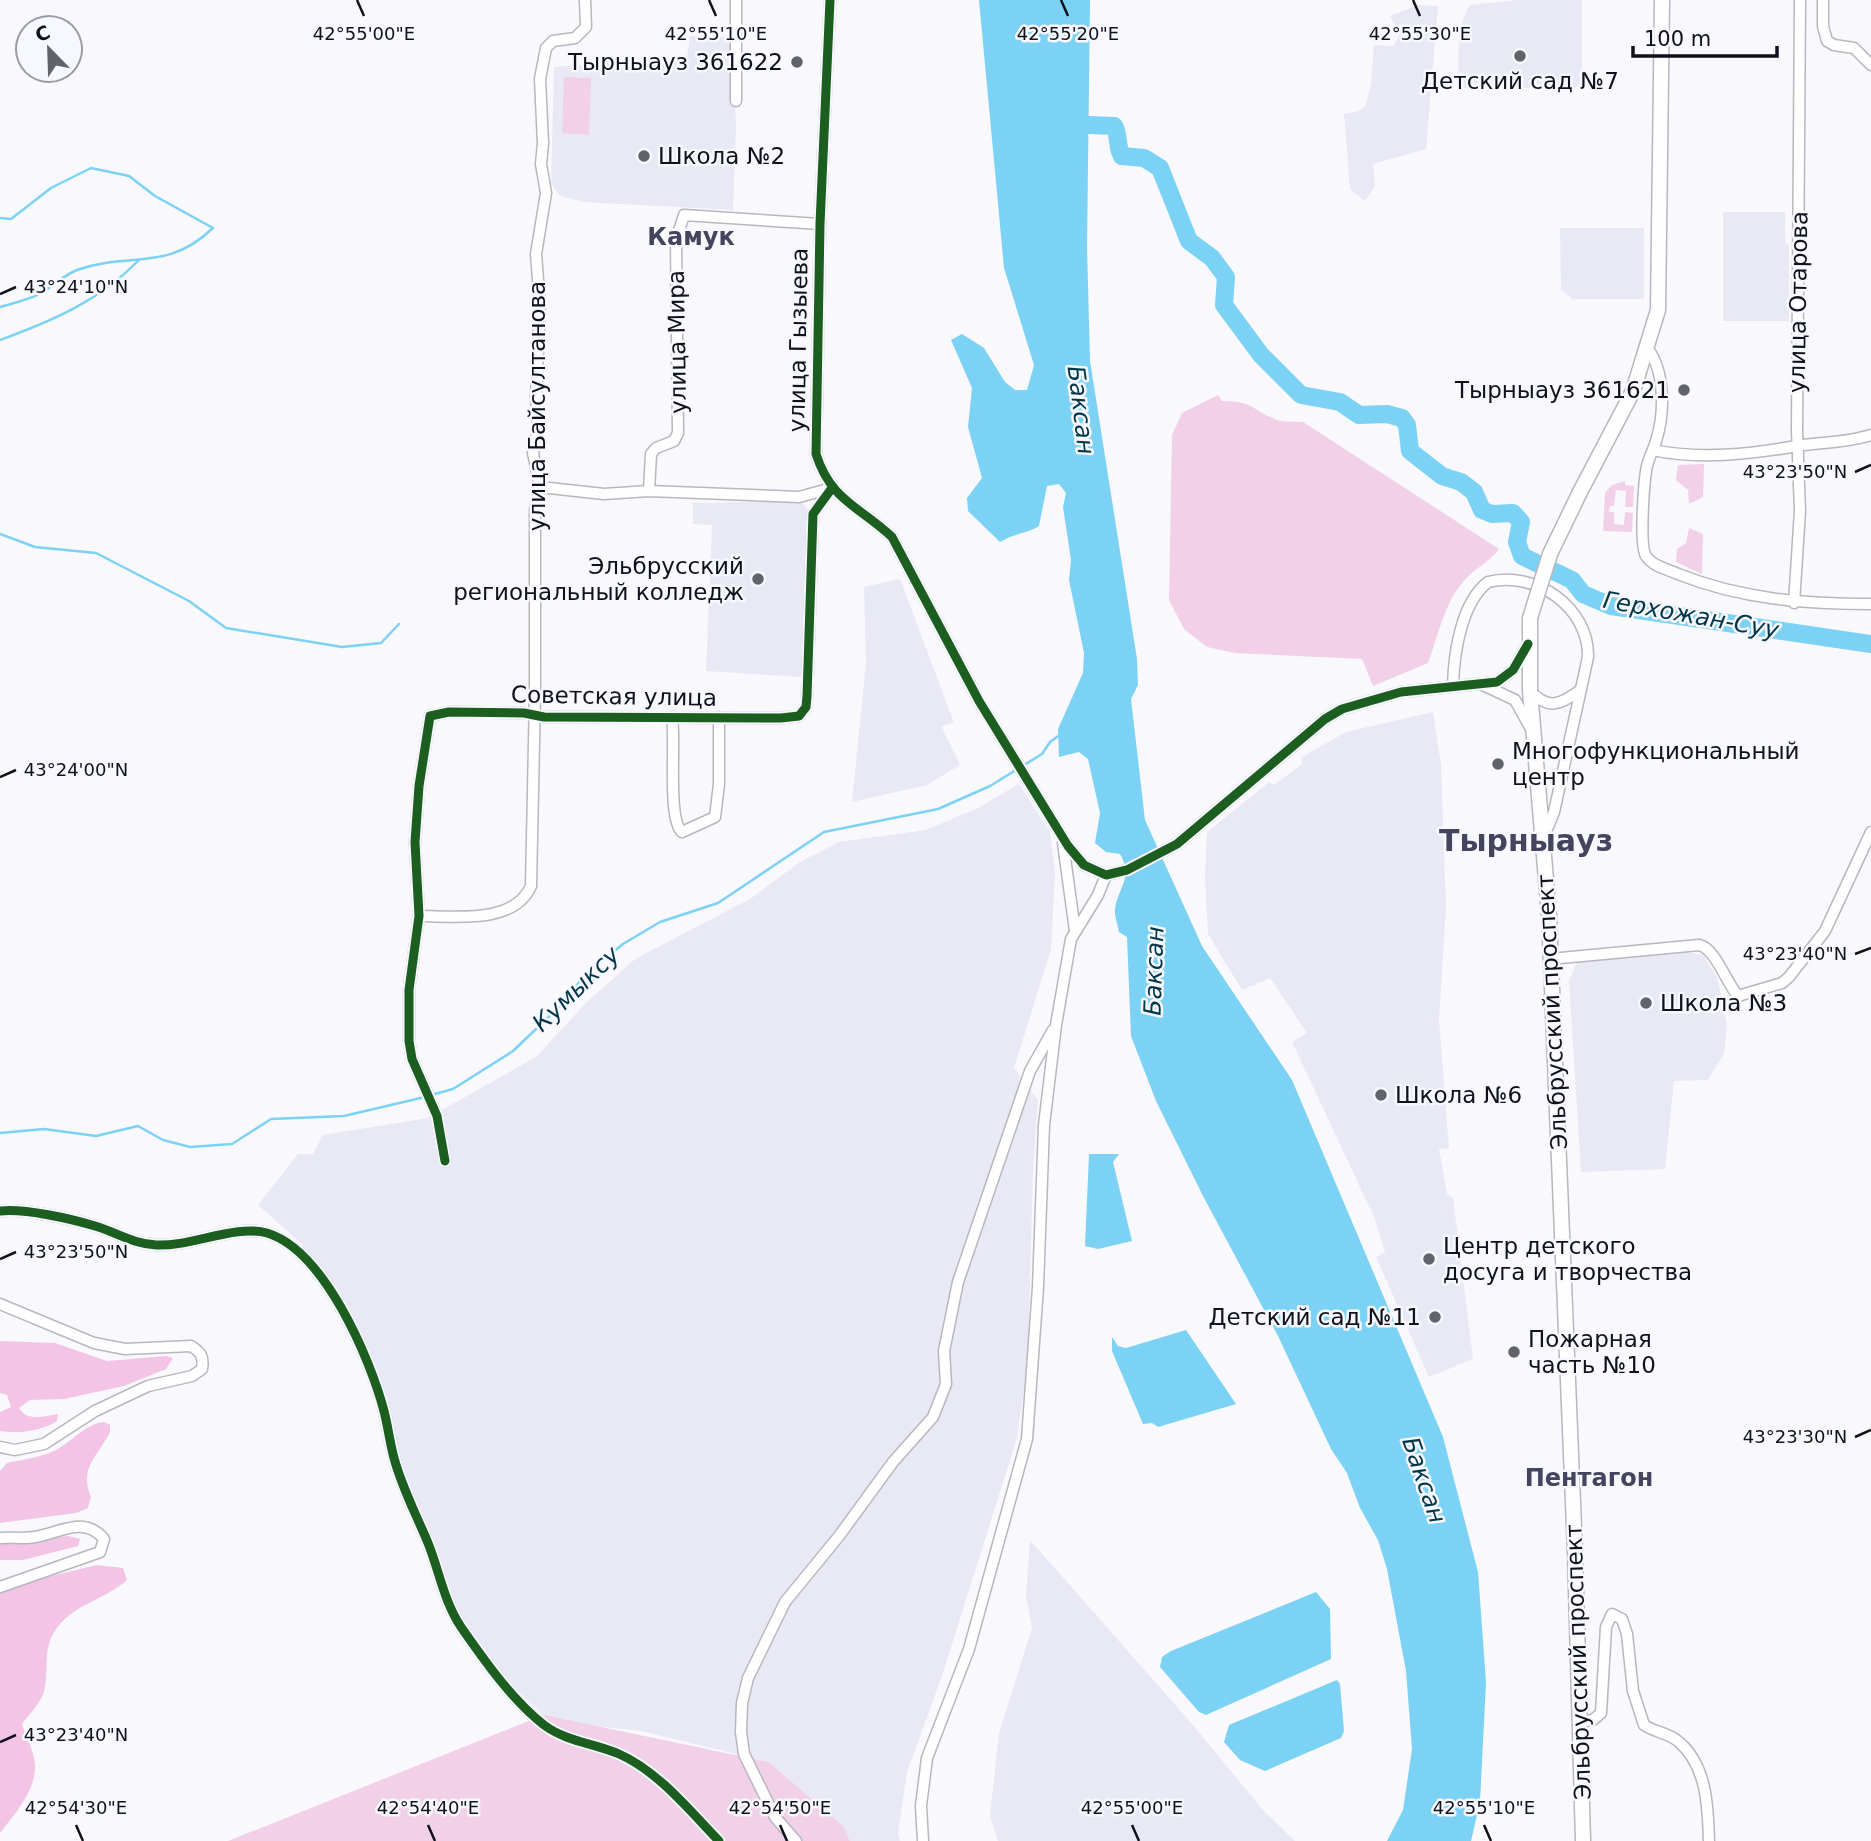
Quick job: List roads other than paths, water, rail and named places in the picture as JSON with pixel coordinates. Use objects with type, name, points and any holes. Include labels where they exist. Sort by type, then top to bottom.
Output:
[{"type":"main road","name":"Эльбрусский проспект","points":[[1583,1841],[1550,959],[1528,644],[1530,618],[1550,555],[1627,405],[1648,349],[1660,291],[1662,0]]},
{"type":"street","name":"улица Байсултанова","points":[[419,916],[468,915],[508,910],[519,904],[527,893],[532,870],[535,510],[540,487],[533,453],[538,430],[536,396],[540,305],[536,254],[546,193],[541,164],[543,144],[540,79],[546,48],[553,41],[572,39],[584,31],[587,18],[585,0]]},
{"type":"street","points":[[736,0],[736,101]]},
{"type":"street","name":"улица Гызыева","points":[[830,0],[814,440],[820,465],[831,488]]},
{"type":"street","name":"улица Отарова","points":[[1794,603],[1800,512],[1800,0]]},
{"type":"street","points":[[1823,0],[1823,26],[1827,41],[1834,45],[1854,48],[1871,65]]},
{"type":"street","name":"улица Мира","points":[[649,491],[651,454],[656,448],[674,441],[678,433],[677,240],[684,215],[820,224]]},
{"type":"street","points":[[1648,349],[1659,364],[1660,381],[1659,424],[1646,475],[1643,544],[1646,556],[1665,568],[1721,588],[1794,603],[1871,604]]},
{"type":"street","points":[[1653,450],[1671,454],[1755,453],[1839,443],[1871,435]]},
{"type":"street","points":[[540,487],[604,494],[649,491],[799,497],[831,488],[892,537],[979,702],[1061,836],[1084,865],[1111,875]]},
{"type":"street","name":"Советская улица","points":[[419,916],[415,842],[428,722],[433,713],[524,713],[534,717],[781,718],[802,713],[807,696],[813,514],[831,488]]},
{"type":"street","points":[[1453,685],[1455,657],[1471,601],[1488,582],[1506,578],[1540,587],[1565,604],[1579,620],[1588,650],[1554,811],[1543,839]]},
{"type":"street","points":[[923,1841],[921,1806],[927,1758],[969,1649],[1027,1439],[1038,1287],[1044,1125],[1066,959],[1076,931],[1111,875],[1163,852],[1332,715],[1378,696],[1453,685],[1483,685],[1510,674],[1528,644]]},
{"type":"street","points":[[1483,685],[1516,700],[1533,732]]},
{"type":"street","points":[[1530,691],[1539,701],[1551,705],[1563,702],[1580,691]]},
{"type":"street","points":[[672,717],[674,791],[677,825],[682,832],[715,817],[719,784],[719,717]]},
{"type":"street","points":[[1550,959],[1699,945],[1707,947],[1713,954],[1721,973],[1738,996],[1782,982],[1825,931],[1871,832]]},
{"type":"street","points":[[1061,836],[1076,931]]},
{"type":"street","points":[[419,916],[409,990],[409,1041],[412,1059],[437,1116],[445,1161]]},
{"type":"street","points":[[796,1841],[775,1818],[744,1754],[741,1713],[748,1678],[785,1602],[839,1536],[893,1462],[933,1417],[946,1384],[944,1351],[958,1282],[1030,1071],[1056,1025]]},
{"type":"street","points":[[0,1211],[96,1226],[128,1240],[157,1245],[196,1242],[250,1231],[266,1233],[300,1253],[333,1293],[360,1349],[384,1410],[393,1457],[405,1494],[428,1543],[452,1611],[461,1627],[514,1695],[545,1725],[574,1742],[619,1754],[661,1783],[719,1841]]},
{"type":"street","points":[[0,1304],[94,1343],[125,1349],[191,1346],[199,1351],[204,1360],[202,1369],[192,1376],[148,1386],[94,1411],[44,1444],[15,1450],[0,1447]]},
{"type":"street","points":[[0,1538],[35,1537],[83,1526],[96,1530],[103,1539],[100,1552],[85,1560],[64,1563],[0,1587]]},
{"type":"street","points":[[1579,1722],[1593,1720],[1601,1713],[1606,1627],[1612,1614],[1622,1619],[1627,1634],[1633,1691],[1644,1725],[1682,1744],[1702,1780],[1709,1841]]},
{"type":"water","name":"Баксан","points":[[979,0],[1090,0],[1087,247],[1090,361],[1137,659],[1138,685],[1131,699],[1145,820],[1202,946],[1292,1080],[1443,1437],[1478,1572],[1486,1682],[1480,1802],[1471,1841],[1387,1841],[1403,1810],[1412,1749],[1406,1671],[1387,1569],[1378,1540],[1360,1508],[1347,1473],[1331,1449],[1278,1336],[1156,1101],[1131,1036],[1127,937],[1119,932],[1115,912],[1124,882],[1124,862],[1120,854],[1106,852],[1095,843],[1100,813],[1088,759],[1079,752],[1059,757],[1058,729],[1083,673],[1084,653],[1069,580],[1071,560],[1063,507],[1066,493],[1059,484],[1047,486],[1039,526],[1000,542],[968,511],[967,498],[982,478],[968,427],[972,388],[951,340],[962,334],[984,348],[1005,382],[1015,390],[1027,390],[1034,365],[1004,268]]},
{"type":"water","points":[[1089,1154],[1119,1154],[1113,1162],[1132,1241],[1098,1249],[1085,1246]]},
{"type":"water","points":[[1186,1330],[1236,1404],[1158,1427],[1152,1423],[1143,1424],[1112,1351],[1112,1337],[1118,1346],[1126,1348]]},
{"type":"water","points":[[1316,1592],[1330,1609],[1331,1659],[1206,1715],[1199,1712],[1160,1667],[1162,1657],[1171,1651]]},
{"type":"water","points":[[1337,1680],[1340,1684],[1344,1731],[1341,1738],[1265,1771],[1240,1760],[1224,1742],[1229,1725]]},
{"type":"waterway","name":"Герхожан-Суу","points":[[1065,124],[1114,126],[1122,156],[1144,158],[1160,168],[1189,241],[1212,258],[1226,277],[1224,305],[1261,355],[1301,395],[1340,402],[1359,415],[1387,414],[1402,418],[1407,425],[1410,451],[1442,476],[1461,482],[1474,492],[1482,510],[1492,514],[1513,513],[1521,522],[1517,542],[1522,556],[1572,580],[1583,594],[1611,606],[1871,644]]},
{"type":"waterway","points":[[0,218],[11,219],[51,188],[91,168],[129,176],[155,196],[213,228],[179,251],[77,270],[36,295],[0,307]]},
{"type":"waterway","points":[[0,340],[91,299],[138,261]]},
{"type":"waterway","points":[[0,534],[35,547],[96,553],[189,601],[226,628],[342,647],[381,643],[399,624]]},
{"type":"waterway","name":"Кумыксу","points":[[1021,767],[1042,754],[1050,742],[1061,734]]},
{"type":"waterway","name":"Кумыксу","points":[[431,1095],[453,1089],[513,1051],[557,1009],[586,974],[623,944],[660,922],[718,903],[824,832],[938,809],[990,786],[1016,770]]},
{"type":"waterway","name":"Кумыксу","points":[[0,1133],[44,1129],[96,1136],[138,1126],[163,1140],[190,1147],[232,1144],[271,1119],[344,1116],[425,1097]]},
{"type":"place","name":"Детский сад №7","points":[[1520,56]]},
{"type":"place","name":"Тырныауз 361622","points":[[797,62]]},
{"type":"place","name":"Школа №2","points":[[644,156]]},
{"type":"place","name":"Тырныауз 361621","points":[[1684,390]]},
{"type":"place","name":"Эльбрусский региональный колледж","points":[[758,579]]},
{"type":"place","name":"Многофункциональный центр","points":[[1498,764]]},
{"type":"place","name":"Школа №3","points":[[1646,1003]]},
{"type":"place","name":"Школа №6","points":[[1381,1095]]},
{"type":"place","name":"Центр детского досуга и творчества","points":[[1429,1259]]},
{"type":"place","name":"Детский сад №11","points":[[1435,1317]]},
{"type":"place","name":"Пожарная часть №10","points":[[1514,1352]]},
{"type":"district","name":"Камук","points":[[691,237]]},
{"type":"district","name":"Тырныауз","points":[[1526,841]]},
{"type":"district","name":"Пентагон","points":[[1589,1478]]}]
